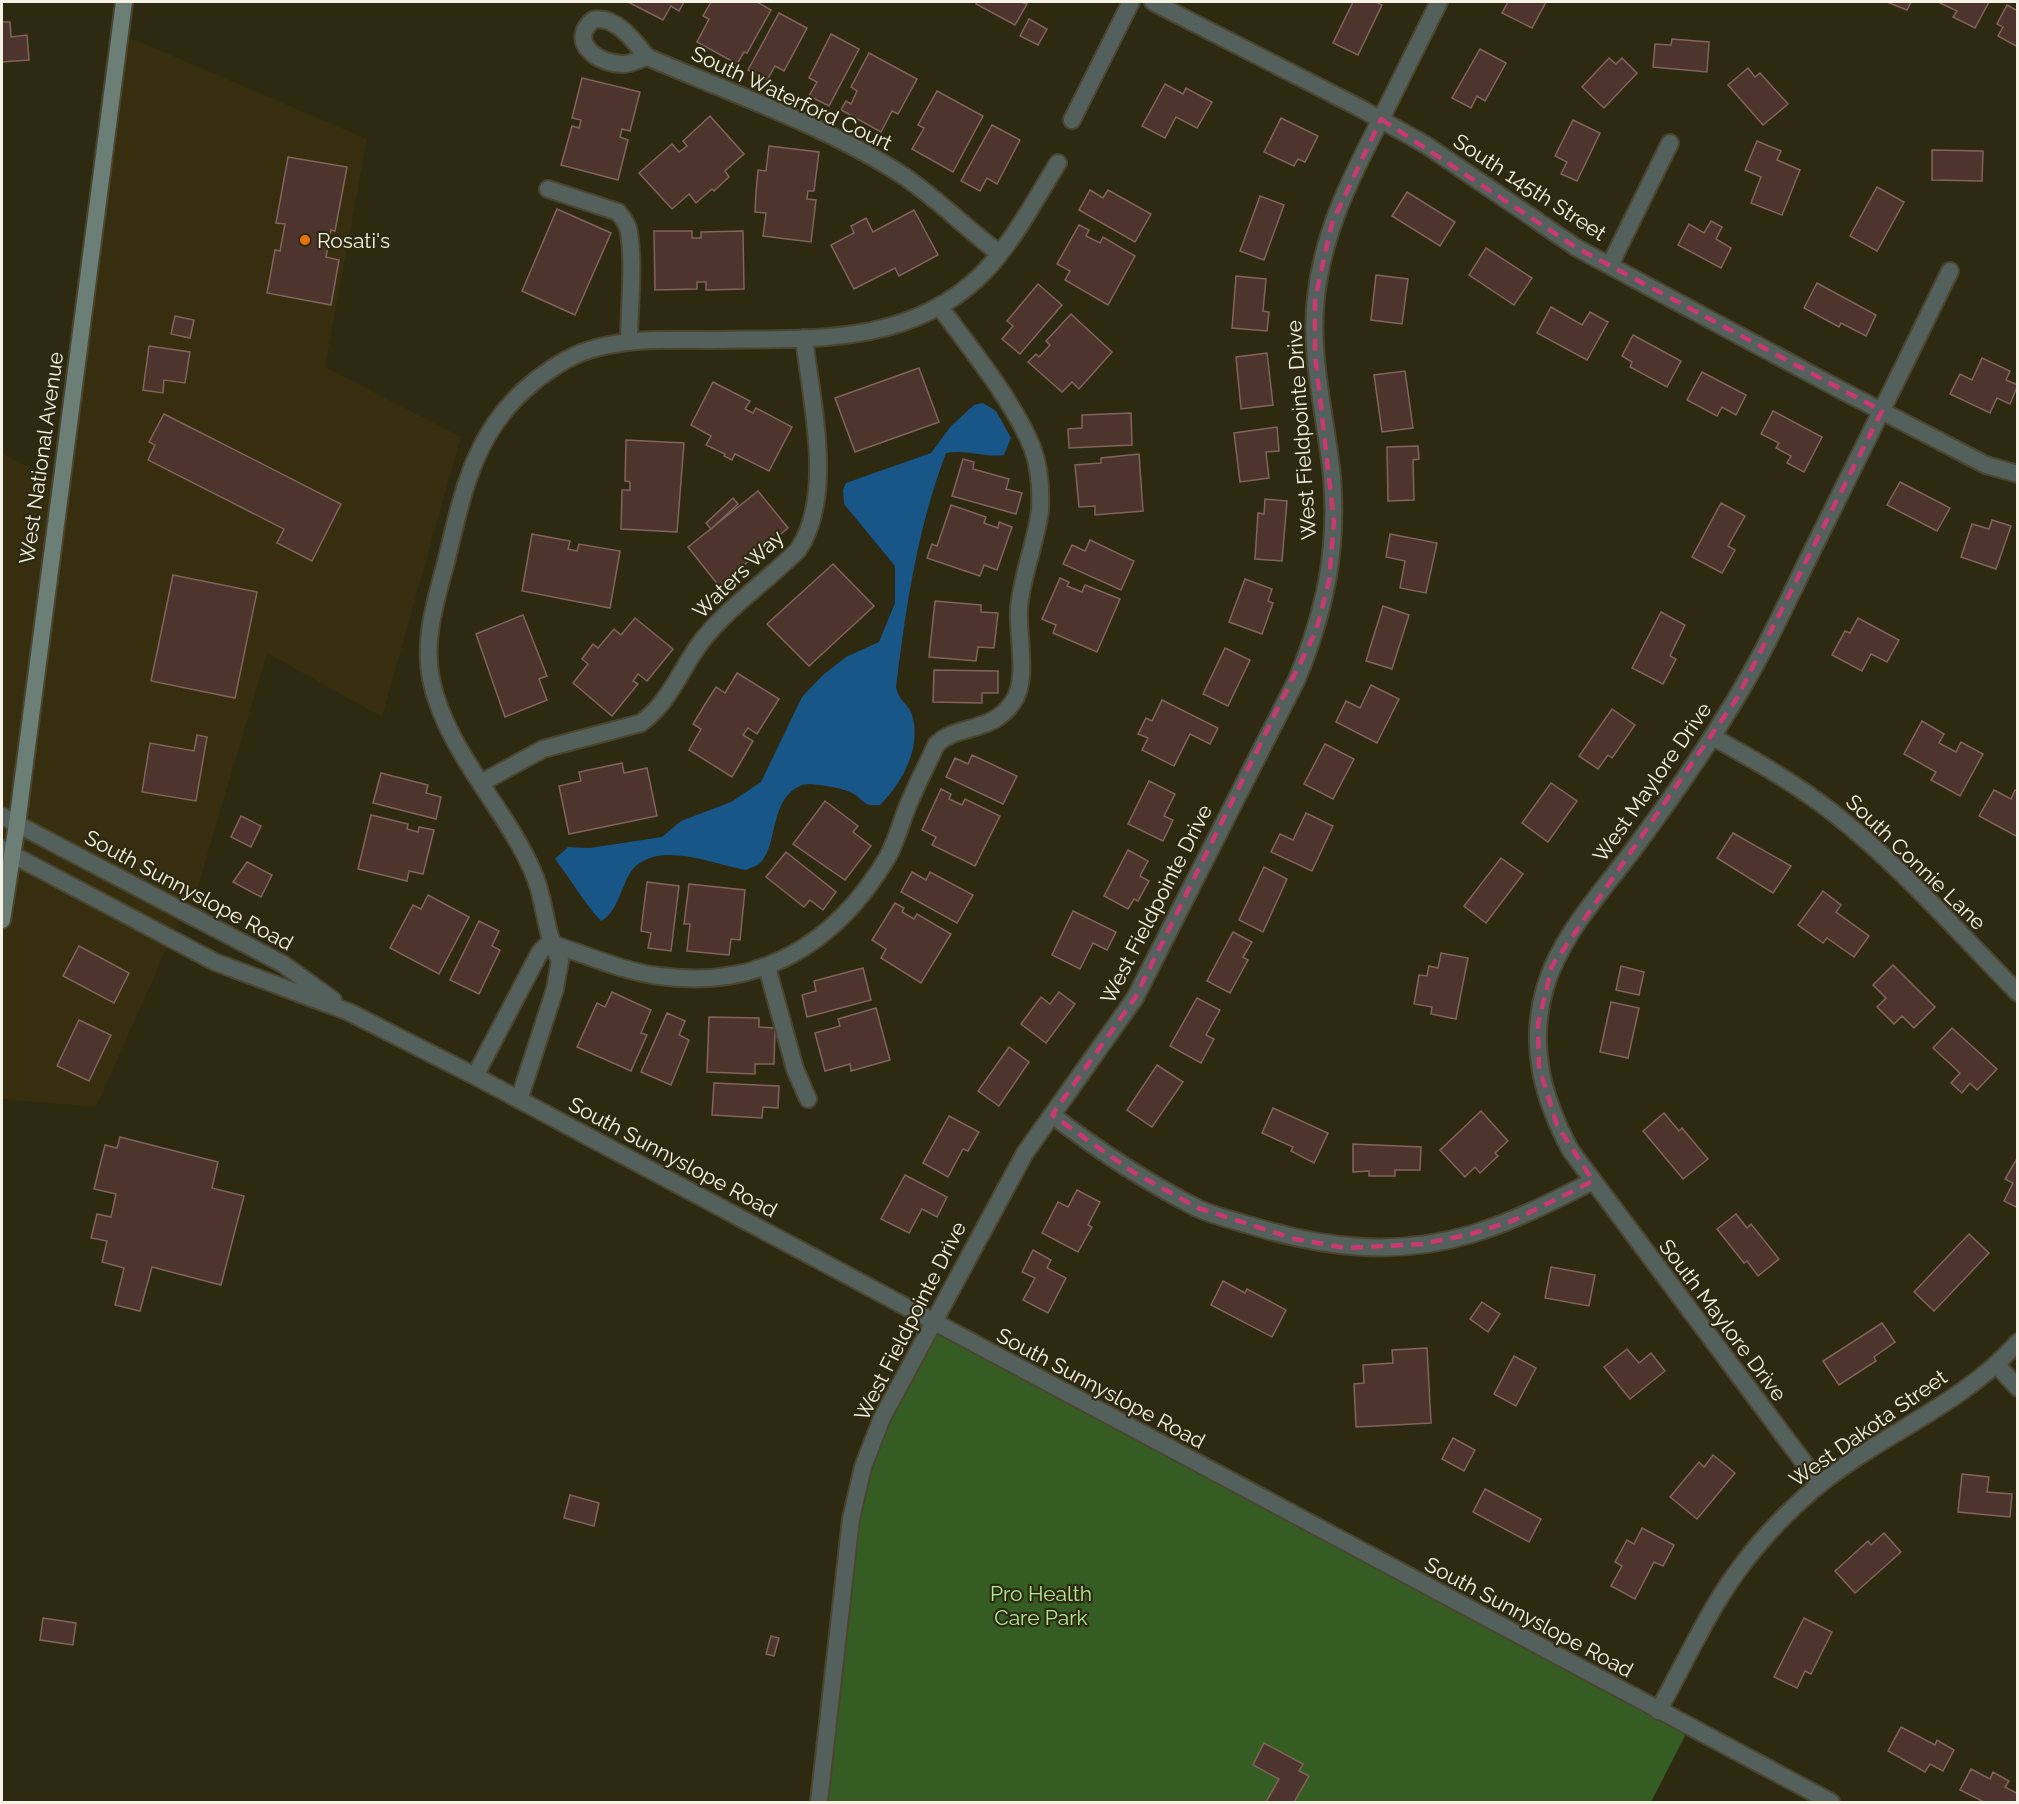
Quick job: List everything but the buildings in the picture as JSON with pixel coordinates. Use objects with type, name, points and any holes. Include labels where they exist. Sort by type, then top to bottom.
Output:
[{"type":"main road","name":"West National Avenue","points":[[2,921],[7,852],[17,824],[124,2]]},
{"type":"street","points":[[1072,120],[1131,2]]},
{"type":"street","name":"South 145th Street","points":[[1153,2],[1381,119],[1426,146],[1577,248],[1986,465],[2018,474]]},
{"type":"street","name":"West Fieldpointe Drive","points":[[819,1803],[851,1519],[863,1467],[882,1418],[1025,1153],[1135,998],[1297,679],[1317,632],[1329,581],[1334,521],[1332,476],[1315,355],[1315,299],[1322,260],[1343,194],[1439,2]]},
{"type":"street","name":"South Waterford Court","points":[[647,57],[824,133],[877,160],[917,186],[999,253]]},
{"type":"street","points":[[1610,265],[1670,143]]},
{"type":"street","points":[[519,1100],[536,1041],[555,989],[560,960],[549,943],[546,916],[533,872],[449,732],[435,696],[429,661],[431,619],[466,484],[483,440],[514,398],[543,374],[591,349],[629,342],[857,336],[916,318],[939,306],[981,276],[999,253],[1058,163]]},
{"type":"street","points":[[548,189],[618,212],[624,220],[629,250],[629,342]]},
{"type":"street","name":"West Maylore Drive","points":[[1593,1181],[1571,1151],[1544,1093],[1537,1053],[1538,1024],[1544,990],[1552,966],[1568,938],[1673,797],[1713,737],[1762,652],[1950,271]]},
{"type":"street","points":[[549,943],[657,976],[684,978],[719,977],[767,967],[815,942],[866,891],[888,856],[908,805],[936,745],[942,738],[981,728],[1002,716],[1017,696],[1021,680],[1019,611],[1022,578],[1040,510],[1040,487],[1033,448],[1018,419],[939,306]]},
{"type":"street","name":"Waters Way","points":[[481,783],[543,749],[641,723],[652,716],[671,692],[701,643],[720,621],[798,550],[808,537],[818,492],[815,439],[804,338]]},
{"type":"street","name":"South Connie Lane","points":[[1713,737],[1760,763],[1833,812],[1895,868],[2018,993]]},
{"type":"street","name":"South Sunnyslope Road","points":[[2,816],[283,964],[350,1012]]},
{"type":"street","name":"South Sunnyslope Road","points":[[7,852],[215,962],[350,1012],[475,1076],[1831,1803]]},
{"type":"street","points":[[475,1076],[540,951],[549,943]]},
{"type":"street","points":[[767,967],[795,1069],[808,1099]]},
{"type":"street","points":[[1052,1115],[1133,1172],[1198,1208],[1295,1239],[1346,1248],[1422,1244],[1471,1234],[1512,1221],[1593,1181]]},
{"type":"street","name":"South Maylore Drive","points":[[1593,1181],[1820,1484]]},
{"type":"street","name":"West Dakota Street","points":[[1658,1711],[1732,1578],[1759,1544],[1820,1484],[1963,1389],[1996,1364],[2018,1342]]},
{"type":"street","points":[[1996,1364],[2018,1388]]},
{"type":"highlighted area","points":[[1381,119],[1577,248],[1882,411],[1737,698],[1552,966],[1538,1024],[1539,1067],[1557,1125],[1593,1181],[1512,1221],[1471,1234],[1422,1244],[1346,1248],[1295,1239],[1198,1208],[1133,1172],[1052,1115],[1135,998],[1316,631],[1329,581],[1334,521],[1315,355],[1315,299],[1332,223]]},
{"type":"shaded area","points":[[119,33],[367,139],[325,367],[461,437],[382,717],[267,653],[194,900],[183,912],[96,1107],[2,1099],[2,453],[60,483]]},
{"type":"green space","name":"Pro Health Care Park","points":[[934,1324],[1689,1728],[1651,1802],[819,1802],[863,1467]]},
{"type":"water","points":[[983,403],[996,411],[1011,438],[1004,455],[946,453],[936,482],[914,568],[896,687],[899,696],[912,715],[914,740],[908,764],[896,786],[880,805],[874,805],[866,804],[856,795],[842,789],[802,785],[791,791],[784,800],[769,846],[759,864],[746,870],[679,856],[662,855],[647,859],[634,868],[613,910],[601,921],[555,859],[568,847],[590,848],[662,837],[681,821],[731,802],[761,782],[802,697],[823,675],[846,657],[879,642],[895,603],[895,566],[844,504],[843,490],[846,483],[931,453],[951,426],[974,405]]},
{"type":"place","name":"Rosati's","points":[[305,240]]}]
